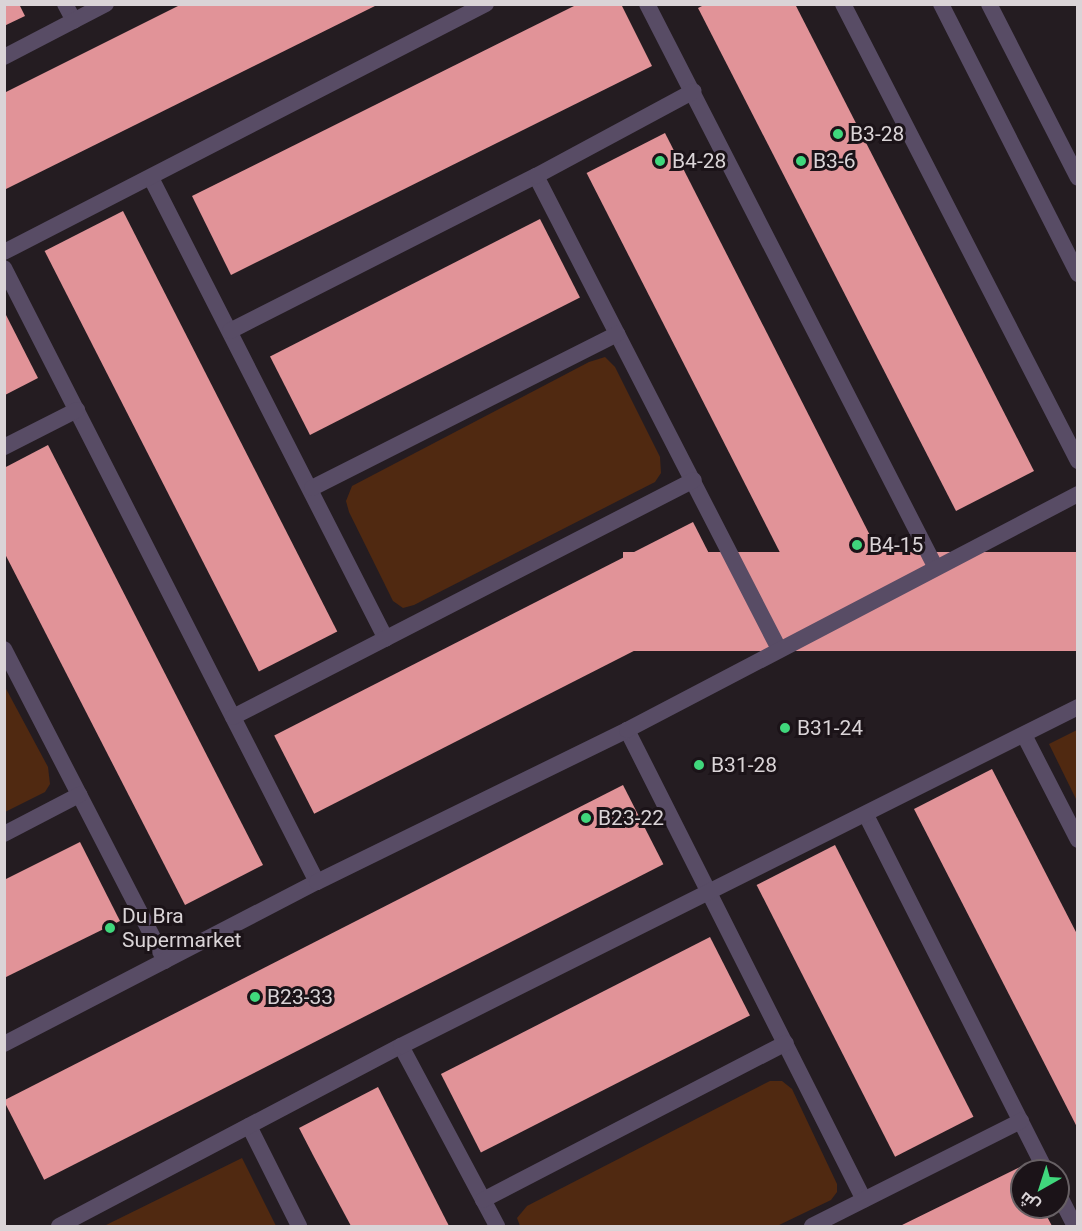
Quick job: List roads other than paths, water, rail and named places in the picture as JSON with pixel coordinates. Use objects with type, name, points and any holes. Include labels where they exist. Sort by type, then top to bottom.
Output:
[{"type":"street","points":[[65,4],[74,21]]},
{"type":"street","points":[[4,57],[106,4]]},
{"type":"street","points":[[4,252],[151,178],[457,11],[486,4]]},
{"type":"street","points":[[843,4],[1077,460]]},
{"type":"street","points":[[940,4],[1077,274]]},
{"type":"street","points":[[988,4],[1077,178]]},
{"type":"street","points":[[655,7],[694,91],[934,566]]},
{"type":"street","points":[[230,330],[536,176],[694,91]]},
{"type":"street","points":[[536,176],[779,649]]},
{"type":"street","points":[[151,178],[312,488],[386,639]]},
{"type":"street","points":[[4,268],[318,882]]},
{"type":"street","points":[[312,488],[617,334]]},
{"type":"street","points":[[4,447],[77,410]]},
{"type":"street","points":[[233,717],[694,480]]},
{"type":"street","points":[[4,1044],[318,882],[627,730],[934,566],[1077,494]]},
{"type":"street","points":[[4,649],[165,961]]},
{"type":"street","points":[[59,1227],[401,1046],[710,894],[1077,707]]},
{"type":"street","points":[[627,730],[864,1200]]},
{"type":"street","points":[[1023,735],[1077,840]]},
{"type":"street","points":[[4,834],[79,795]]},
{"type":"street","points":[[866,814],[1041,1159]]},
{"type":"street","points":[[483,1200],[786,1043]]},
{"type":"street","points":[[401,1046],[497,1227]]},
{"type":"street","points":[[813,1227],[1021,1121]]},
{"type":"street","points":[[249,1126],[299,1227]]},
{"type":"place","name":"B3-28","points":[[838,134]]},
{"type":"place","name":"B4-28","points":[[660,161]]},
{"type":"place","name":"B3-6","points":[[801,161]]},
{"type":"place","name":"B4-15","points":[[857,545]]},
{"type":"place","name":"B31-24","points":[[785,728]]},
{"type":"place","name":"B31-28","points":[[699,765]]},
{"type":"place","name":"B23-22","points":[[586,818]]},
{"type":"place","name":"Du Bra Supermarket","points":[[110,928]]},
{"type":"place","name":"B23-33","points":[[255,997]]}]
